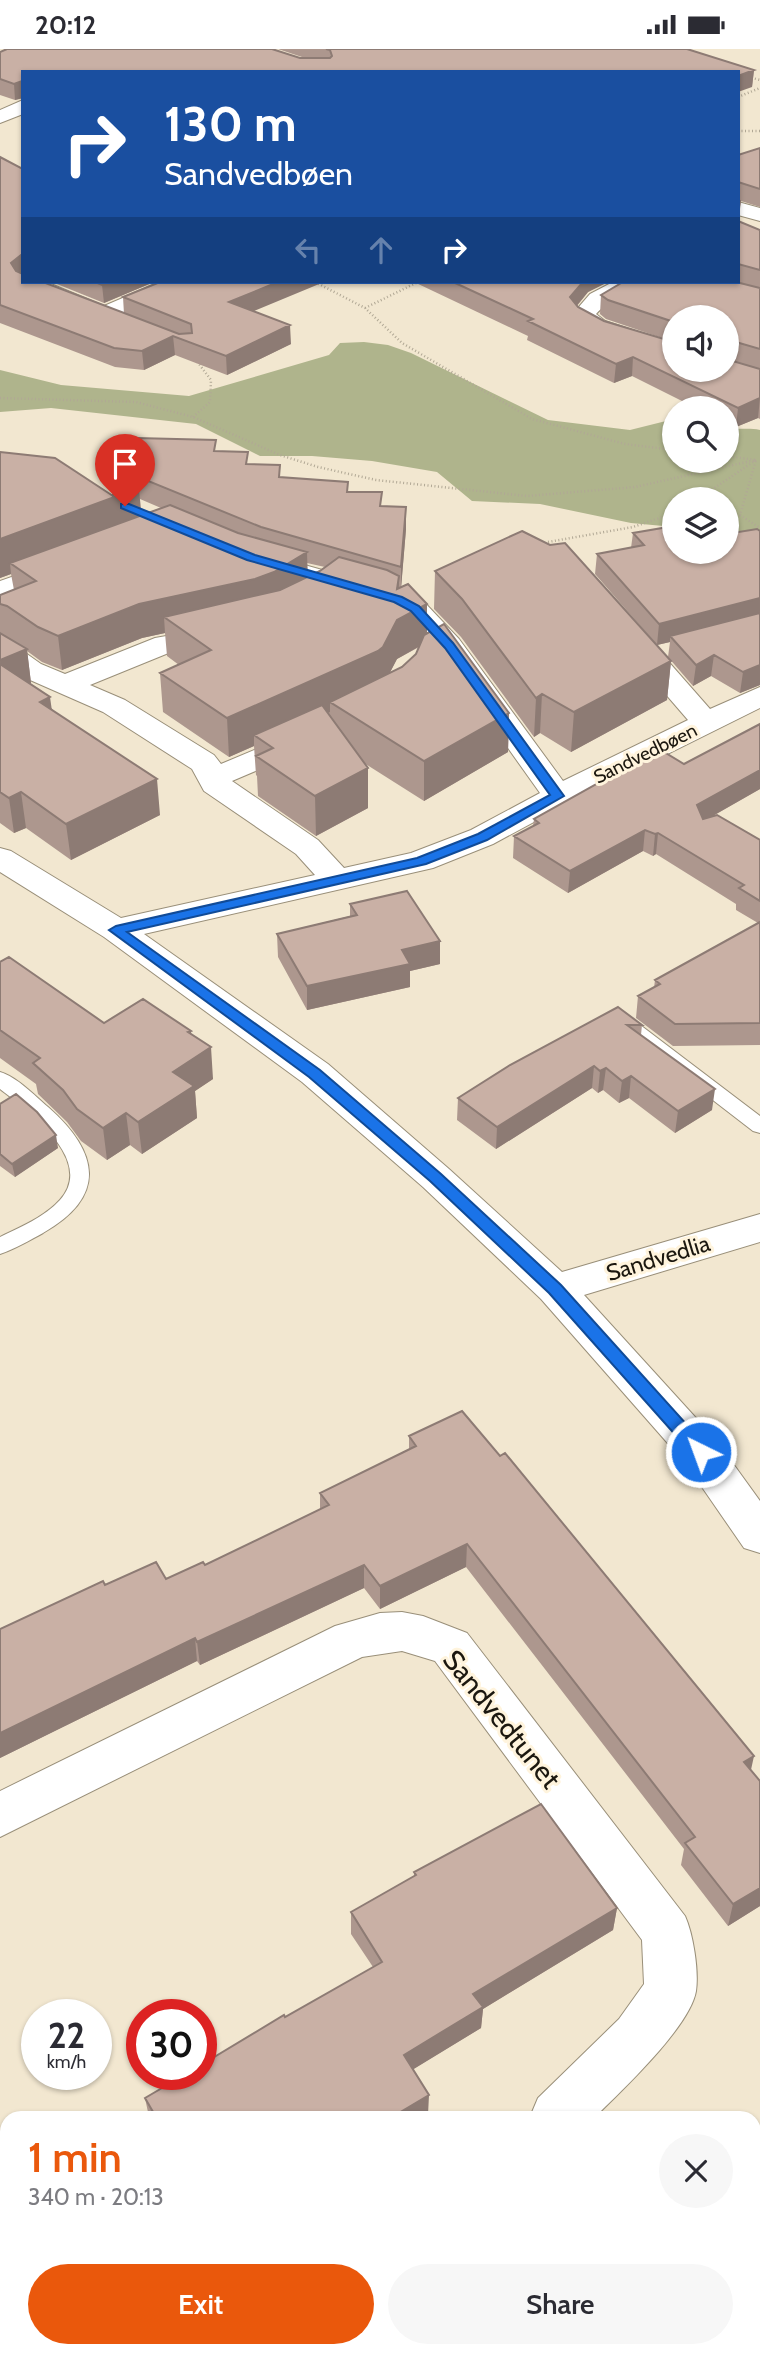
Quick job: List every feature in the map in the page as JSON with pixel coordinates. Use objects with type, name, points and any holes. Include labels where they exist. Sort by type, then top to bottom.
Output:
[{"type":"street","points":[[0,117],[21,107]]},
{"type":"street","points":[[740,209],[760,215]]},
{"type":"street","points":[[30,284],[112,318],[174,284]]},
{"type":"street","points":[[627,284],[605,293],[590,304],[583,316],[597,326],[662,348]]},
{"type":"street","points":[[228,548],[398,600],[415,609],[439,651],[558,796]]},
{"type":"street","points":[[0,591],[88,558]]},
{"type":"street","points":[[308,604],[334,582]]},
{"type":"street","name":"Sandvedbøen","points":[[116,930],[421,861],[482,837],[706,723],[653,653],[620,624]]},
{"type":"street","points":[[67,684],[165,644],[244,630]]},
{"type":"street","points":[[0,648],[32,670],[114,706],[195,756],[203,762],[215,784],[307,847],[337,880]]},
{"type":"street","points":[[706,723],[760,696]]},
{"type":"street","points":[[212,778],[249,765],[328,728]]},
{"type":"street","points":[[0,858],[116,930],[315,1073],[436,1178],[555,1289],[701,1452],[760,1535]]},
{"type":"street","name":"Sandvedlia","points":[[555,1289],[760,1228]]},
{"type":"street","name":"Sandvedtunet","points":[[0,1815],[351,1640],[388,1630],[408,1631],[418,1632],[451,1647],[667,1933],[670,1990],[638,2037],[563,2111]]},
{"type":"lane","points":[[612,1013],[760,1126]]},
{"type":"lane","points":[[0,1079],[71,1144],[81,1171],[79,1190],[67,1206],[0,1246]]},
{"type":"path","points":[[740,75],[760,80]]},
{"type":"path","points":[[740,96],[760,88]]},
{"type":"path","points":[[740,131],[760,131]]},
{"type":"path","points":[[319,284],[365,308],[402,343],[532,419],[625,444],[662,449]]},
{"type":"path","points":[[365,308],[414,284]]},
{"type":"path","points":[[193,357],[211,380],[210,401],[193,417]]},
{"type":"path","points":[[0,398],[136,402],[193,417],[280,456],[318,467],[376,480],[527,496],[635,487],[758,460]]},
{"type":"path","points":[[739,458],[758,460]]},
{"type":"path","points":[[716,487],[758,460]]},
{"type":"path","points":[[758,460],[740,515],[760,528]]},
{"type":"path","points":[[548,542],[633,527],[662,517]]},
{"type":"green space","points":[[340,343],[388,345],[411,353],[548,420],[630,430],[662,422],[662,473],[739,473],[739,428],[760,430],[760,536],[739,534],[739,487],[662,487],[662,526],[631,523],[540,504],[472,501],[437,472],[372,461],[312,456],[260,456],[196,424],[51,408],[0,412],[0,370],[61,385],[189,396],[329,355]]},
{"type":"building","points":[[7,49],[272,49],[300,58],[330,58],[330,50],[326,49],[687,49],[754,70],[740,75],[740,70],[21,70],[21,81],[14,84],[0,79],[0,52]]},
{"type":"building","points":[[760,148],[760,189],[740,183],[740,154]]},
{"type":"building","points":[[0,157],[21,168],[21,255],[11,263],[21,273],[21,284],[48,284],[179,334],[192,333],[191,324],[123,297],[155,284],[273,284],[229,302],[290,325],[226,356],[173,336],[142,351],[114,348],[0,305]]},
{"type":"building","points":[[740,222],[760,230],[760,270],[740,265]]},
{"type":"building","points":[[740,283],[760,288],[760,349],[739,343],[739,305],[662,305],[662,318],[608,300],[601,295],[620,284]]},
{"type":"building","points":[[457,284],[581,284],[570,297],[578,307],[604,321],[662,338],[662,371],[633,357],[616,364],[528,321],[533,319]]},
{"type":"building","points":[[739,363],[760,369],[760,398],[739,408],[739,396],[713,396],[684,382],[739,382]]},
{"type":"building","points":[[136,438],[216,440],[214,451],[248,452],[246,464],[280,465],[279,477],[348,482],[347,492],[382,492],[380,506],[406,507],[401,567],[261,527],[126,472]]},
{"type":"building","points":[[0,452],[55,458],[113,496],[118,479],[139,488],[0,539]]},
{"type":"building","points":[[170,505],[238,533],[307,552],[274,572],[255,579],[139,604],[58,636],[0,604],[0,595],[36,581],[10,563]]},
{"type":"building","points":[[662,528],[662,564],[739,564],[739,532],[757,529],[760,531],[760,598],[659,624],[597,554],[644,545],[633,533]]},
{"type":"building","points":[[522,531],[550,545],[565,543],[671,661],[574,712],[542,694],[536,698],[462,599],[435,571]]},
{"type":"building","points":[[339,557],[399,576],[397,589],[408,584],[427,604],[397,620],[383,647],[378,651],[227,718],[160,673],[211,650],[164,617],[280,590],[320,571]]},
{"type":"building","points":[[760,613],[760,665],[743,672],[714,655],[696,665],[670,636]]},
{"type":"building","points":[[444,624],[509,713],[424,761],[330,702],[402,667],[416,654],[424,635]]},
{"type":"building","points":[[0,633],[27,649],[0,660]]},
{"type":"building","points":[[0,664],[50,697],[40,702],[157,779],[66,824],[21,792],[9,798],[0,792]]},
{"type":"building","points":[[322,705],[368,768],[315,796],[256,756],[273,748],[254,735]]},
{"type":"building","points":[[760,724],[760,770],[697,805],[703,819],[717,815],[760,840],[760,901],[739,888],[744,885],[658,833],[645,830],[570,871],[514,836],[539,823],[534,819],[659,749],[684,764]]},
{"type":"building","points":[[407,891],[440,941],[402,950],[410,964],[307,986],[277,934],[357,915],[350,904]]},
{"type":"building","points":[[760,922],[760,1023],[675,1024],[638,996],[660,984],[655,980]]},
{"type":"building","points":[[9,957],[104,1023],[143,999],[191,1031],[188,1032],[211,1047],[173,1072],[194,1086],[138,1122],[126,1113],[103,1128],[77,1109],[63,1090],[33,1063],[40,1058],[0,1030],[0,962]]},
{"type":"building","points":[[618,1007],[642,1025],[627,1025],[715,1089],[678,1111],[631,1076],[622,1081],[606,1068],[600,1071],[594,1066],[497,1127],[458,1098],[510,1065]]},
{"type":"building","points":[[16,1094],[37,1112],[56,1135],[12,1164],[0,1154],[0,1104]]},
{"type":"building","points":[[462,1411],[500,1456],[505,1453],[754,1756],[744,1762],[760,1781],[760,1888],[733,1904],[685,1843],[695,1837],[467,1544],[380,1586],[364,1565],[197,1642],[195,1638],[0,1733],[0,1629],[103,1581],[105,1585],[156,1562],[166,1579],[203,1562],[205,1565],[329,1505],[320,1493],[416,1446],[409,1436]]},
{"type":"building","points":[[541,1804],[617,1908],[473,1994],[483,2007],[404,2055],[429,2095],[402,2111],[153,2111],[145,2098],[159,2090],[217,2090],[217,2055],[284,2015],[285,2017],[382,1962],[351,1912],[416,1875],[414,1872]]},
{"type":"route","points":[[125,506],[251,558],[398,600],[415,609],[449,645],[558,796],[482,837],[421,861],[116,930],[315,1073],[436,1178],[555,1289],[701,1452]]}]
